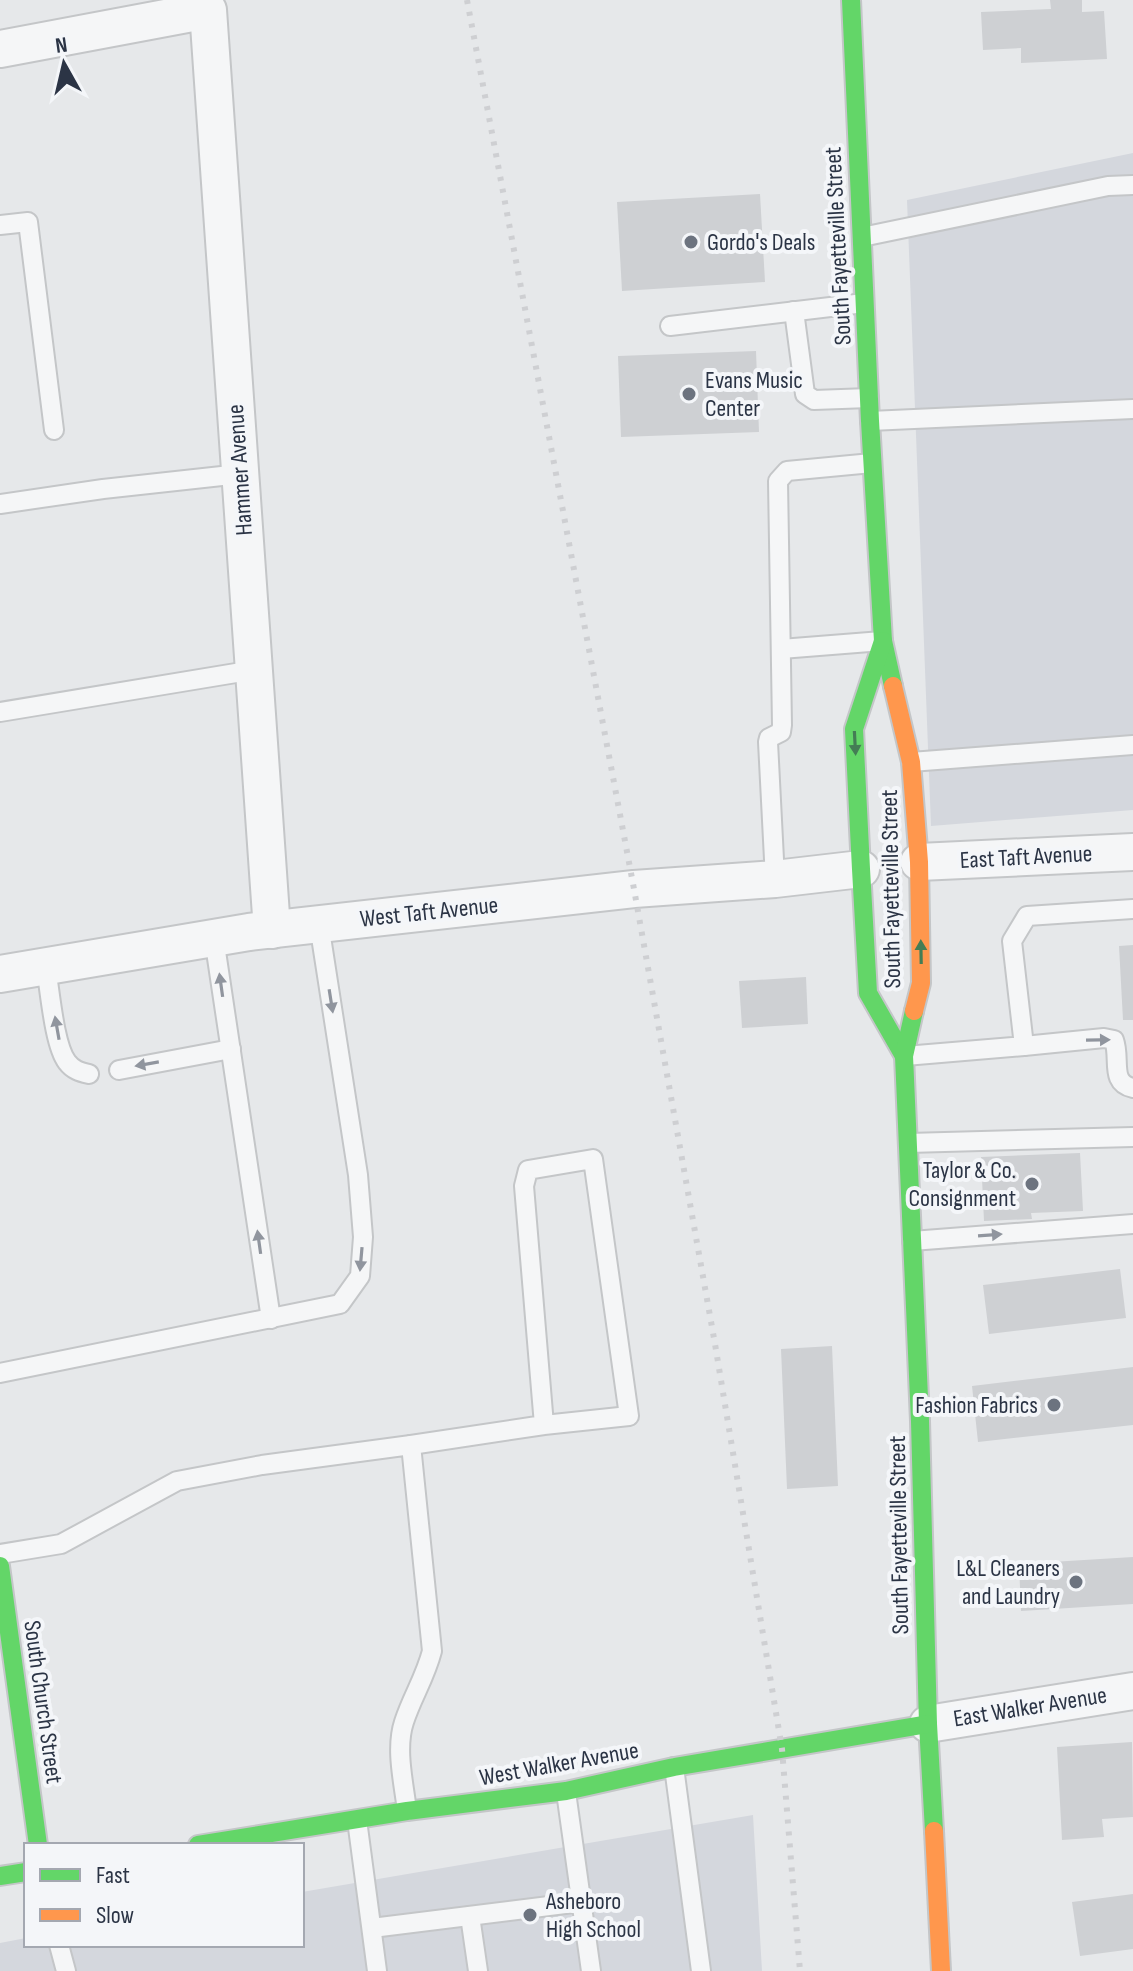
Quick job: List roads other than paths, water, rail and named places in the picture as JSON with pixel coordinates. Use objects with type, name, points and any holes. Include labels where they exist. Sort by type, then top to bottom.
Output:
[{"type":"main road","name":"South Fayetteville Street","points":[[851,0],[883,641],[911,762],[910,852],[921,983],[904,1056],[920,1421],[928,1724],[941,1971]]},
{"type":"main road","points":[[883,641],[854,729],[868,870],[868,993],[904,1056]]},
{"type":"main road","points":[[867,691],[879,718]]},
{"type":"main road","points":[[905,985],[915,1010]]},
{"type":"main road","name":"South Church Street","points":[[0,1566],[38,1843]]},
{"type":"main road","name":"West Walker Avenue","points":[[211,1843],[407,1811],[566,1791],[674,1767],[928,1724]]},
{"type":"main road","points":[[0,1876],[24,1872]]},
{"type":"street","points":[[0,49],[208,5]]},
{"type":"street","name":"Hammer Avenue","points":[[208,5],[272,930]]},
{"type":"street","name":"East Taft Avenue","points":[[910,852],[1133,852]]},
{"type":"street","name":"West Taft Avenue","points":[[0,974],[214,938],[319,924],[634,889],[868,870]]},
{"type":"street","name":"East Walker Avenue","points":[[928,1724],[1133,1691]]},
{"type":"lane","points":[[862,237],[1108,186],[1133,185]]},
{"type":"lane","points":[[0,225],[28,222],[54,430]]},
{"type":"lane","points":[[670,326],[864,303]]},
{"type":"lane","points":[[794,311],[805,394],[814,400],[869,398]]},
{"type":"lane","points":[[870,421],[1133,409]]},
{"type":"lane","points":[[775,879],[768,742],[769,738],[781,732],[782,725],[778,481],[787,471],[872,463]]},
{"type":"lane","points":[[0,504],[240,474]]},
{"type":"lane","points":[[781,649],[883,641]]},
{"type":"lane","points":[[0,712],[254,670]]},
{"type":"lane","points":[[911,762],[1133,745]]},
{"type":"lane","points":[[1024,1046],[1012,941],[1027,916],[1133,909]]},
{"type":"lane","points":[[0,1373],[340,1304],[360,1276],[363,1237],[358,1175],[319,924]]},
{"type":"lane","points":[[214,938],[271,1319]]},
{"type":"lane","points":[[46,968],[60,1048],[67,1062],[77,1071],[89,1074]]},
{"type":"lane","points":[[904,1056],[1104,1038],[1114,1040],[1118,1080],[1122,1086],[1133,1088]]},
{"type":"lane","points":[[119,1070],[231,1049]]},
{"type":"lane","points":[[908,1143],[1133,1137]]},
{"type":"lane","points":[[0,1554],[61,1544],[177,1481],[262,1465],[629,1416],[593,1159],[528,1170],[524,1186],[544,1425]]},
{"type":"lane","points":[[912,1241],[1133,1224]]},
{"type":"lane","points":[[407,1811],[401,1751],[403,1724],[425,1676],[432,1651],[411,1445]]},
{"type":"lane","points":[[674,1767],[701,1971]]},
{"type":"lane","points":[[566,1791],[591,1971]]},
{"type":"lane","points":[[357,1820],[377,1971]]},
{"type":"lane","points":[[372,1928],[581,1902]]},
{"type":"lane","points":[[470,1916],[478,1971]]},
{"type":"lane","points":[[60,1947],[66,1971]]},
{"type":"railway","points":[[467,0],[634,889],[715,1344],[782,1749],[800,1971]]},
{"type":"place","name":"Gordo's Deals","points":[[691,242]]},
{"type":"place","name":"Evans Music Center","points":[[689,394]]},
{"type":"place","name":"Taylor & Co. Consignment","points":[[1032,1184]]},
{"type":"place","name":"Fashion Fabrics","points":[[1054,1405]]},
{"type":"place","name":"L&L Cleaners and Laundry","points":[[1076,1582]]},
{"type":"place","name":"Asheboro High School","points":[[530,1915]]}]
